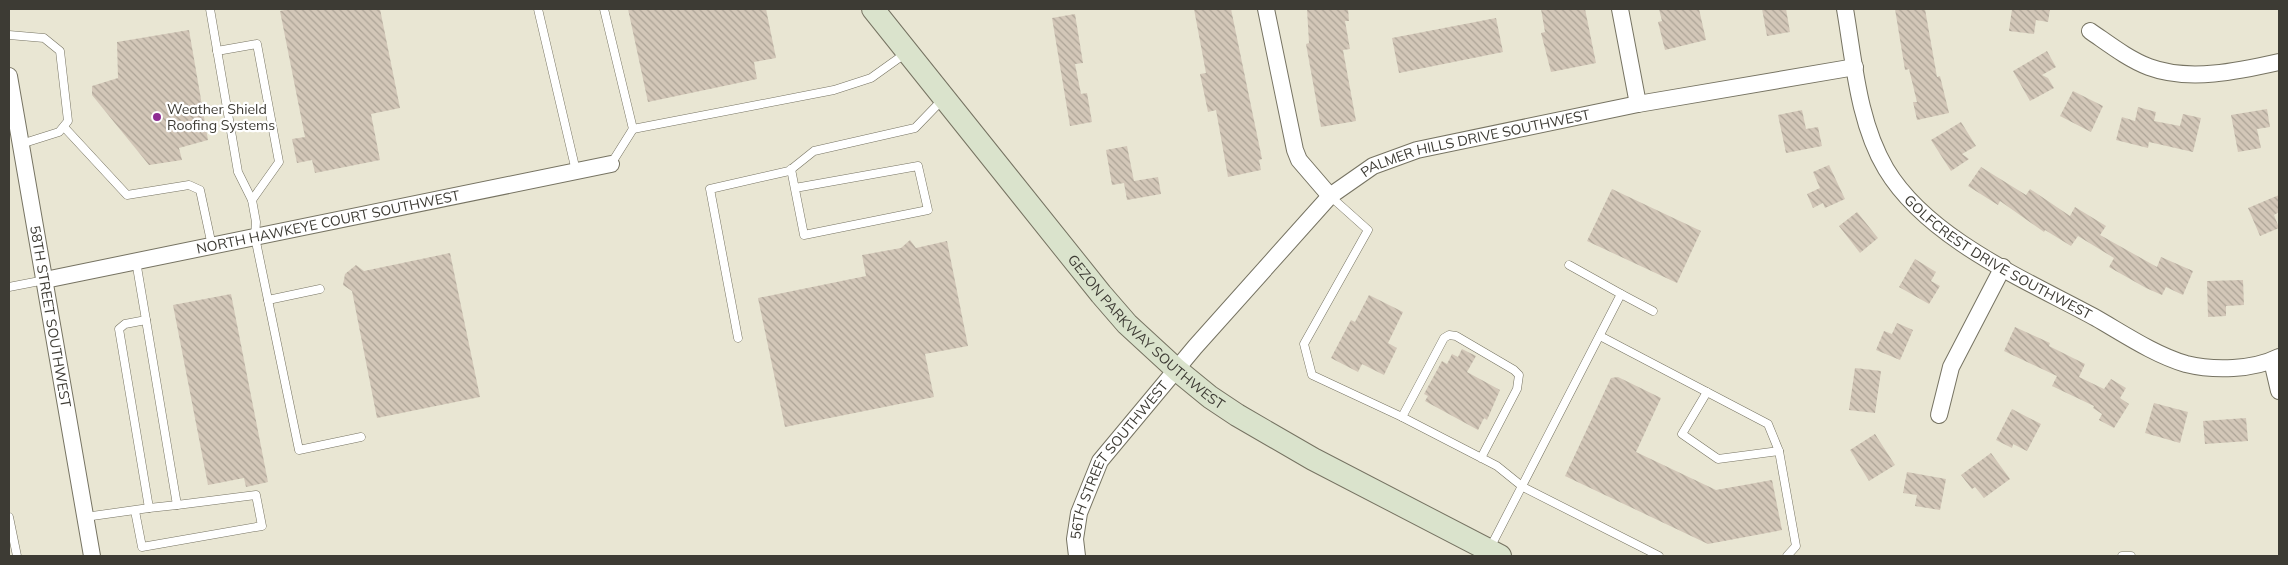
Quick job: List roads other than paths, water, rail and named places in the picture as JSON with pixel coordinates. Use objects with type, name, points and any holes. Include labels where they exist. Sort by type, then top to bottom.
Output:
[{"type":"main road","name":"GEZON PARKWAY SOUTHWEST","points":[[874,9],[1101,294],[1128,324],[1177,370],[1210,397],[1262,430],[1495,553]]},
{"type":"street","points":[[1266,9],[1295,150],[1299,160],[1330,196]]},
{"type":"street","points":[[1620,9],[1638,104]]},
{"type":"street","name":"GOLFCREST DRIVE SOUTHWEST","points":[[1845,9],[1868,128],[1886,169],[1914,206],[1947,234],[2003,267],[2159,352],[2187,364],[2230,368],[2251,366],[2276,359]]},
{"type":"street","points":[[2090,31],[2130,58],[2150,68],[2174,74],[2210,74],[2279,62]]},
{"type":"street","name":"PALMER HILLS DRIVE SOUTHWEST","points":[[1177,370],[1330,196],[1372,166],[1417,150],[1638,104],[1855,67]]},
{"type":"street","name":"58TH STREET SOUTHWEST","points":[[9,76],[92,556]]},
{"type":"street","name":"NORTH HAWKEYE COURT SOUTHWEST","points":[[45,280],[611,164]]},
{"type":"street","points":[[1939,415],[1952,368],[2003,267]]},
{"type":"street","points":[[2276,359],[2279,391]]},
{"type":"street","name":"56TH STREET SOUTHWEST","points":[[1077,556],[1075,539],[1079,513],[1100,461],[1177,370]]},
{"type":"lane","points":[[210,9],[238,172],[252,200],[256,222],[255,237],[299,450],[361,436]]},
{"type":"lane","points":[[538,9],[576,171]]},
{"type":"lane","points":[[604,9],[633,129],[611,164]]},
{"type":"lane","points":[[9,35],[44,38],[60,51],[68,122],[59,132],[21,144]]},
{"type":"lane","points":[[217,51],[256,44],[279,162],[252,200]]},
{"type":"lane","points":[[633,129],[834,90],[871,78],[908,52]]},
{"type":"lane","points":[[738,338],[710,189],[791,169],[814,151],[915,128],[944,98]]},
{"type":"lane","points":[[64,127],[127,195],[189,185],[200,190],[212,246]]},
{"type":"lane","points":[[791,169],[794,188],[804,235],[928,210],[918,166],[794,188]]},
{"type":"lane","points":[[1330,196],[1368,230],[1304,344],[1312,375],[1402,417],[1497,466],[1523,487],[1659,556]]},
{"type":"lane","points":[[136,261],[177,505]]},
{"type":"lane","points":[[1569,265],[1653,311]]},
{"type":"lane","points":[[9,286],[45,280]]},
{"type":"lane","points":[[268,300],[320,288]]},
{"type":"lane","points":[[1495,553],[1523,487],[1621,294]]},
{"type":"lane","points":[[146,320],[125,324],[119,329],[149,508]]},
{"type":"lane","points":[[1402,417],[1444,338],[1449,335],[1456,336],[1514,370],[1519,375],[1517,389],[1481,458]]},
{"type":"lane","points":[[1600,336],[1768,424],[1779,451],[1796,546],[1787,556]]},
{"type":"lane","points":[[1707,392],[1682,434],[1718,459],[1779,451]]},
{"type":"lane","points":[[85,517],[149,508],[256,495],[262,526],[142,547],[135,510]]},
{"type":"lane","points":[[9,518],[16,556]]},
{"type":"lane","points":[[2122,556],[2131,556]]},
{"type":"place","name":"Weather Shield Roofing Systems","points":[[157,117]]}]
